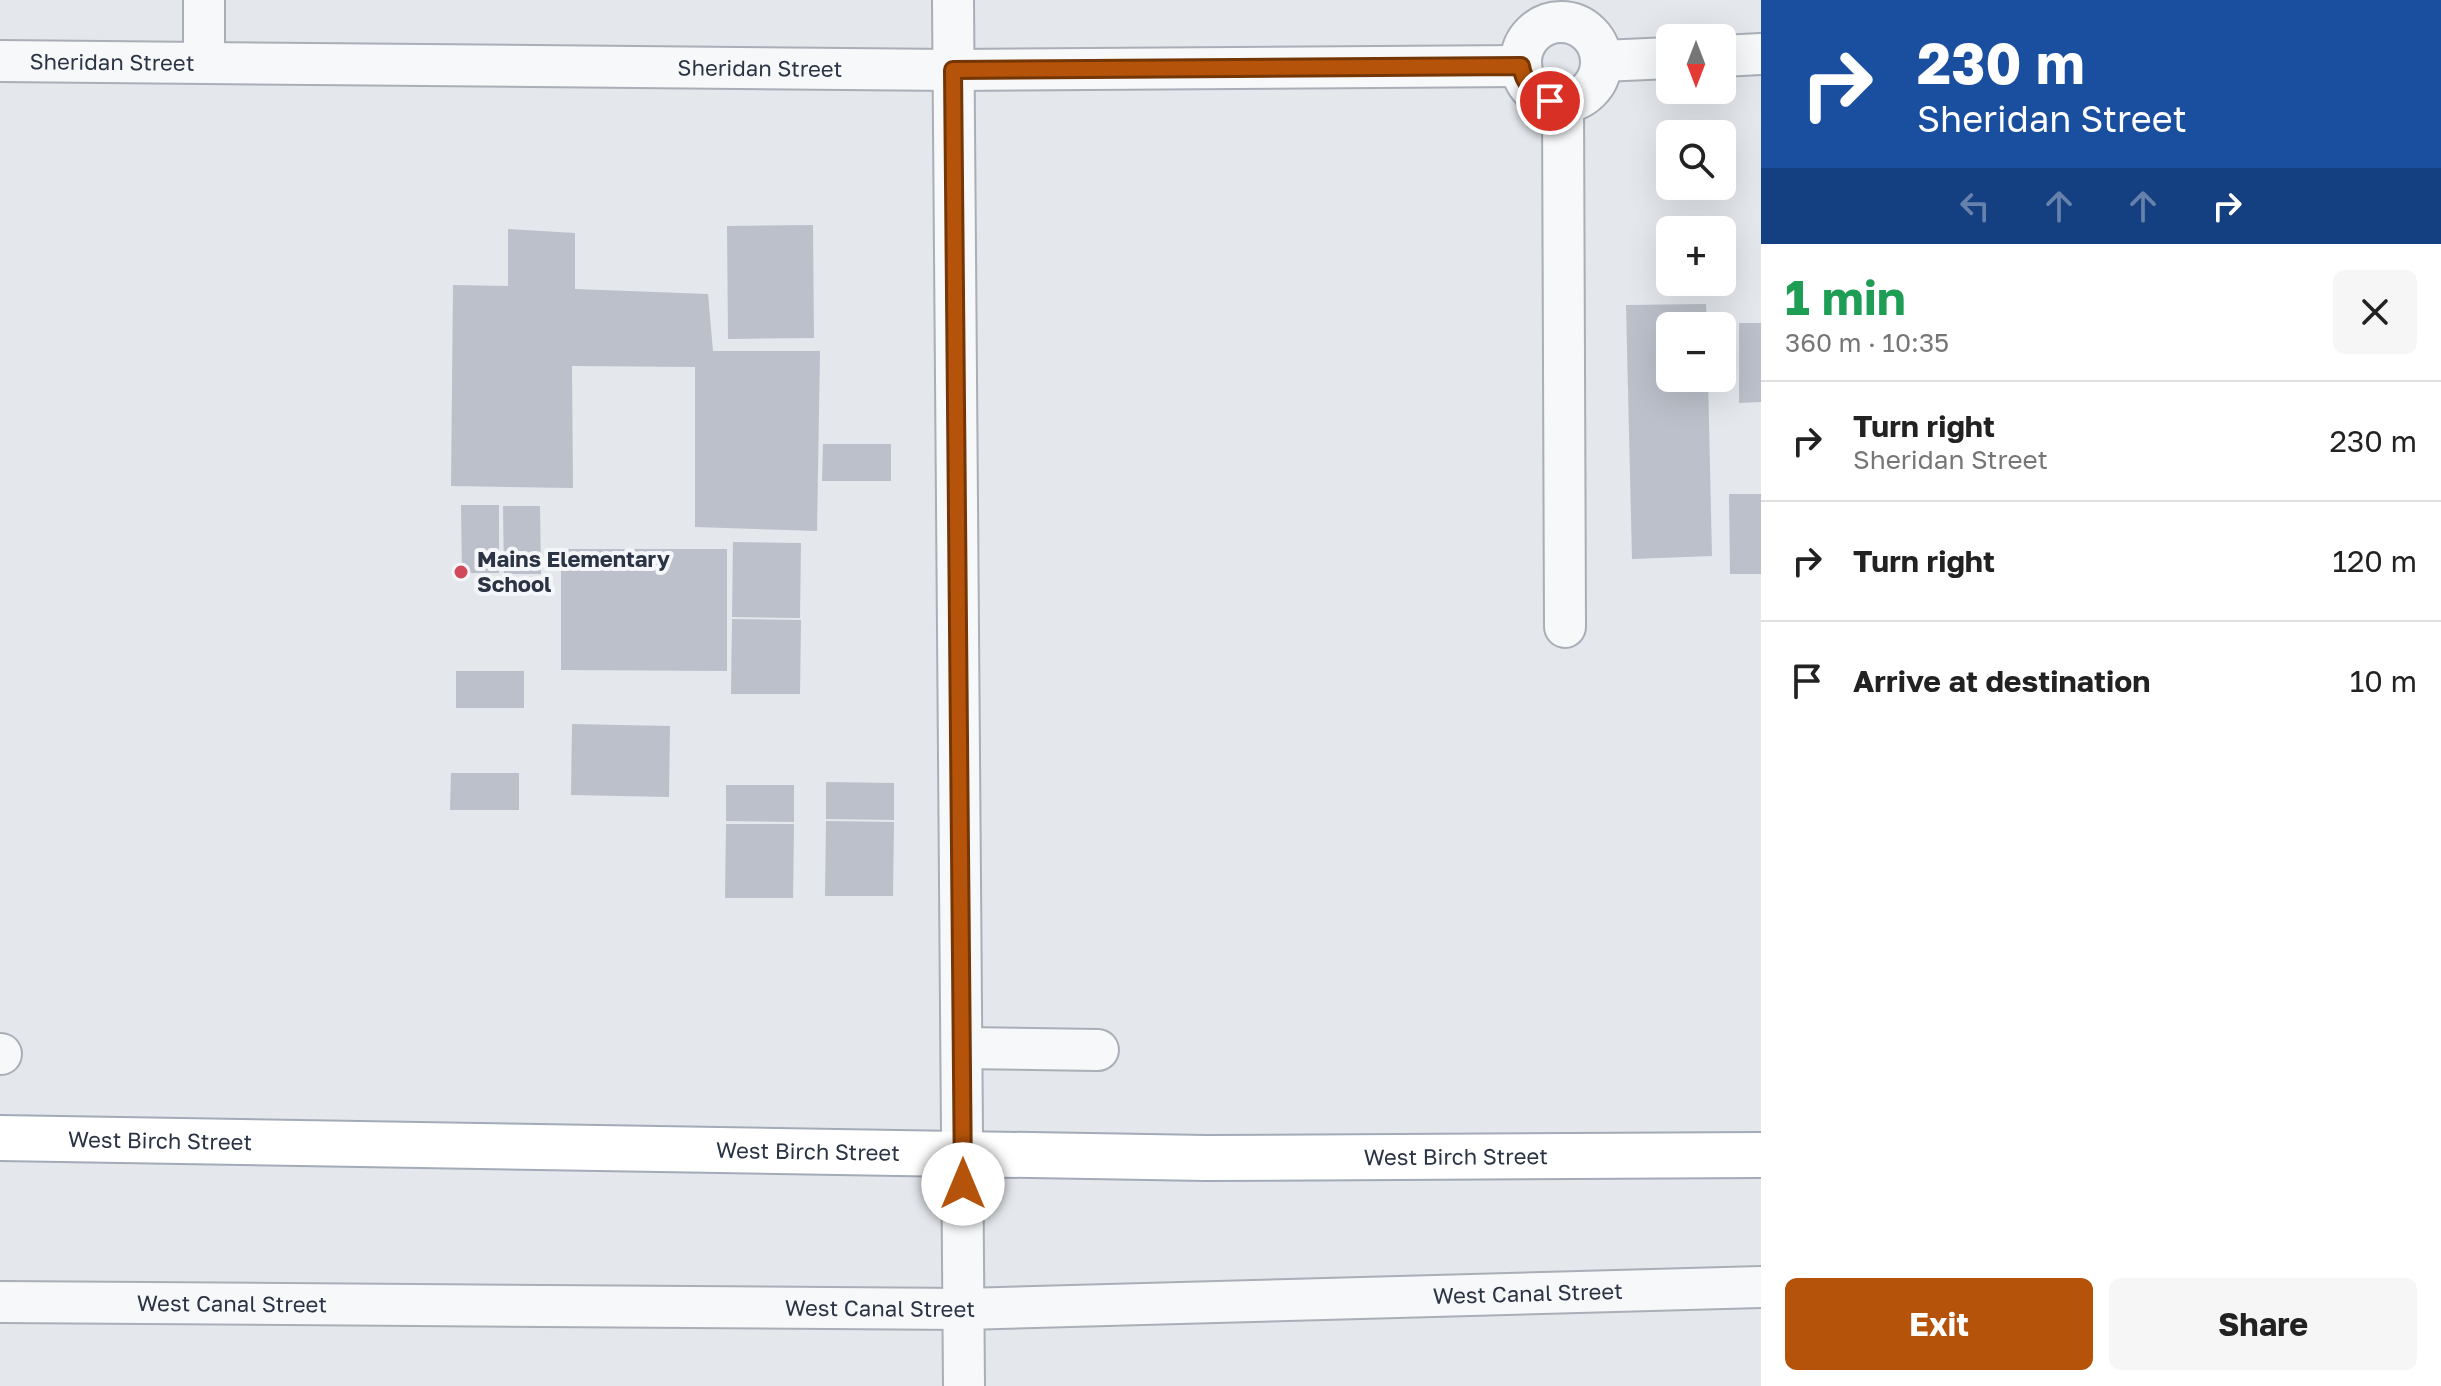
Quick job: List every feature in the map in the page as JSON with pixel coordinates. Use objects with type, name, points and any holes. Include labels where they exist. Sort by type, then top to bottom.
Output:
[{"type":"main road","name":"West Birch Street","points":[[0,1138],[1206,1158],[1761,1155]]},
{"type":"street","points":[[204,0],[204,63]]},
{"type":"street","points":[[953,0],[964,1386]]},
{"type":"street","points":[[1558,11],[1589,32],[1597,42],[1602,61],[1597,81],[1589,92],[1563,102],[1550,101],[1537,94],[1527,84],[1521,66],[1524,45],[1531,34],[1558,11]]},
{"type":"street","points":[[1736,55],[1761,54]]},
{"type":"street","points":[[1602,61],[1656,59]]},
{"type":"street","name":"Sheridan Street","points":[[0,61],[953,70],[1521,66]]},
{"type":"street","points":[[1563,102],[1565,627]]},
{"type":"street","points":[[962,1048],[1098,1050]]},
{"type":"street","name":"West Canal Street","points":[[0,1302],[964,1309],[1761,1287]]},
{"type":"building","points":[[813,225],[814,338],[728,339],[727,226]]},
{"type":"building","points":[[508,229],[575,233],[575,289],[708,294],[713,351],[820,351],[817,531],[695,527],[695,367],[572,366],[573,488],[451,486],[453,285],[508,286]]},
{"type":"building","points":[[1706,304],[1706,312],[1656,312],[1656,392],[1708,392],[1712,556],[1632,559],[1626,305]]},
{"type":"building","points":[[1739,323],[1761,323],[1761,402],[1739,403]]},
{"type":"building","points":[[823,444],[891,444],[891,481],[822,481]]},
{"type":"building","points":[[1729,494],[1761,494],[1761,574],[1730,574]]},
{"type":"building","points":[[461,505],[499,505],[499,573],[462,573]]},
{"type":"building","points":[[503,506],[540,506],[541,574],[504,574]]},
{"type":"building","points":[[733,542],[801,543],[800,618],[732,617]]},
{"type":"building","points":[[561,549],[727,549],[727,671],[561,670]]},
{"type":"building","points":[[732,619],[801,620],[800,694],[731,694]]},
{"type":"building","points":[[456,671],[524,671],[524,708],[456,708]]},
{"type":"building","points":[[572,724],[670,726],[669,797],[571,795]]},
{"type":"building","points":[[451,773],[519,773],[519,810],[450,810]]},
{"type":"building","points":[[826,782],[894,783],[894,820],[826,819]]},
{"type":"building","points":[[726,785],[794,785],[794,822],[726,821]]},
{"type":"building","points":[[826,821],[894,822],[893,896],[825,896]]},
{"type":"building","points":[[726,824],[794,824],[793,898],[725,898]]},
{"type":"place","name":"Mains Elementary School","points":[[461,572]]},
{"type":"route","points":[[963,1184],[953,70],[1521,66],[1527,84],[1550,101]]}]
